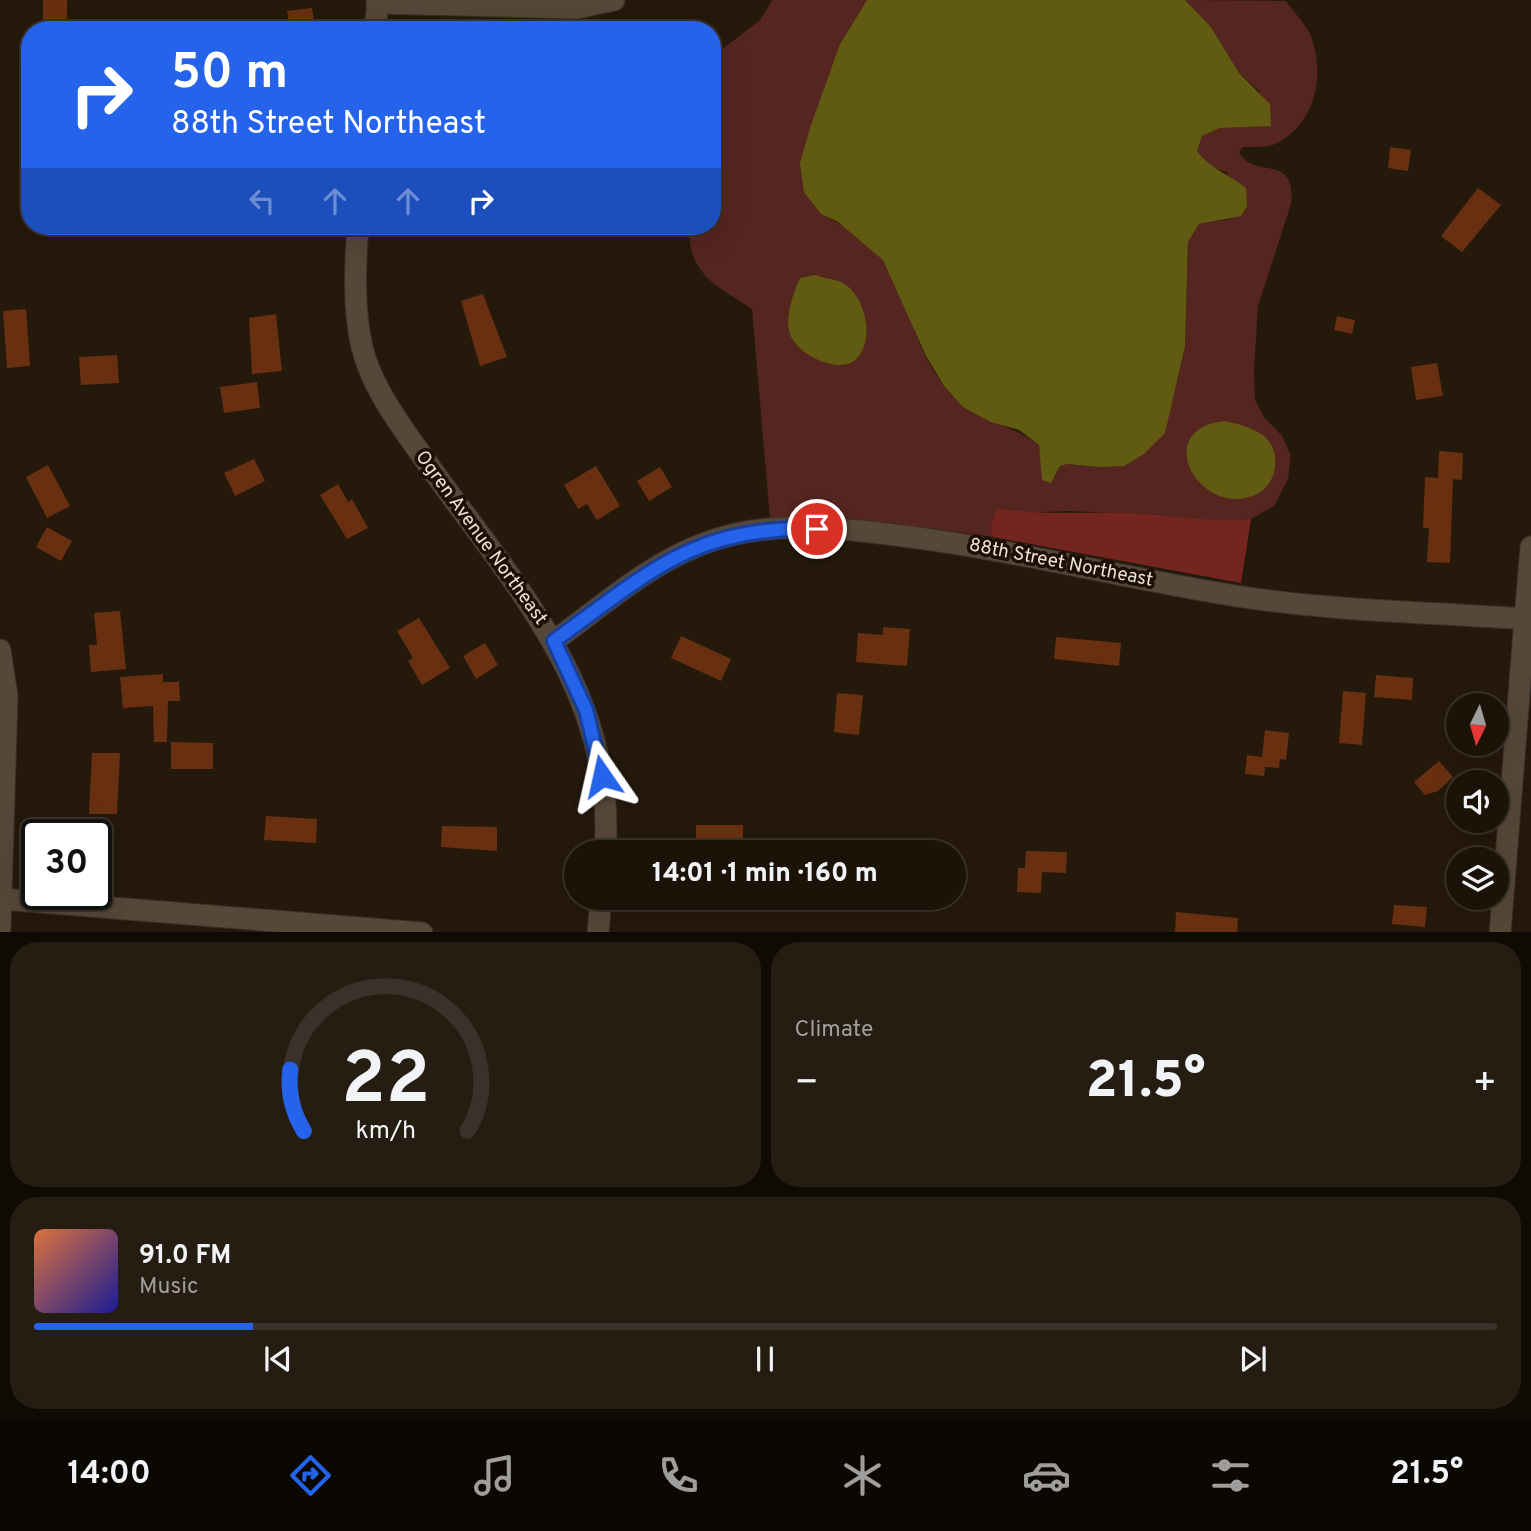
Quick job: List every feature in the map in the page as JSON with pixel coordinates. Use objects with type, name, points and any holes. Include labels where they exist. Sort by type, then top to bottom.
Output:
[{"type":"street","points":[[376,21],[377,1],[577,8],[614,0]]},
{"type":"street","name":"Ogren Avenue Northeast","points":[[357,235],[355,275],[363,349],[398,422],[554,641],[586,710],[598,750],[606,801],[605,840]]},
{"type":"street","name":"88th Street Northeast","points":[[554,641],[644,575],[682,552],[715,539],[754,530],[791,528],[877,533],[988,547],[1188,588],[1284,603],[1525,619]]},
{"type":"street","points":[[1500,932],[1531,547]]},
{"type":"street","points":[[0,650],[8,696],[0,929]]},
{"type":"street","points":[[2,899],[410,932]]},
{"type":"street","points":[[598,932],[600,910]]},
{"type":"shaded area","points":[[772,0],[867,0],[840,44],[821,214],[856,235],[885,262],[919,342],[945,387],[966,406],[1039,445],[1042,465],[1055,477],[1060,466],[1068,464],[1098,467],[1171,405],[1185,346],[1188,242],[1199,224],[1230,219],[1228,173],[1206,164],[1197,151],[1202,136],[1220,128],[1239,127],[1260,92],[1239,73],[1211,27],[1185,0],[1286,1],[1307,28],[1314,48],[1317,80],[1314,96],[1309,111],[1289,135],[1272,145],[1243,147],[1239,152],[1254,165],[1281,172],[1291,188],[1291,204],[1258,306],[1254,370],[1255,400],[1264,417],[1282,436],[1291,455],[1288,479],[1274,506],[1251,519],[1215,522],[1152,514],[1066,511],[1026,513],[998,508],[990,528],[993,537],[889,523],[770,519],[752,309],[707,277],[693,256],[690,235],[721,235],[721,50],[760,20]]},
{"type":"shaded area","points":[[867,0],[1185,0],[1211,27],[1239,73],[1270,104],[1271,126],[1220,128],[1202,136],[1197,151],[1207,162],[1246,188],[1247,206],[1241,216],[1199,224],[1188,242],[1185,346],[1165,433],[1144,454],[1124,466],[1068,464],[1060,466],[1051,483],[1042,480],[1039,445],[1019,430],[991,422],[963,407],[944,386],[926,356],[883,260],[838,222],[821,214],[804,192],[800,163],[811,125],[840,44]]},
{"type":"shaded area","points":[[815,275],[841,282],[850,288],[866,319],[867,331],[861,353],[847,364],[830,364],[812,357],[798,346],[790,333],[790,309],[800,278]]},
{"type":"shaded area","points":[[1225,421],[1261,434],[1273,448],[1273,475],[1263,490],[1255,495],[1235,499],[1216,495],[1201,484],[1191,470],[1187,454],[1190,439],[1202,427]]},
{"type":"shaded area","points":[[997,508],[1030,512],[1132,513],[1205,519],[1251,519],[1241,583],[993,537],[990,528]]},
{"type":"building","points":[[43,0],[67,0],[67,21],[43,21]]},
{"type":"building","points":[[312,8],[314,21],[289,21],[287,11]]},
{"type":"building","points":[[1390,147],[1411,150],[1408,171],[1388,168]]},
{"type":"building","points":[[1478,188],[1501,205],[1462,252],[1441,236]]},
{"type":"building","points":[[483,294],[507,357],[480,366],[461,301]]},
{"type":"building","points":[[26,309],[30,366],[7,368],[3,311]]},
{"type":"building","points":[[276,314],[282,371],[252,374],[249,318]]},
{"type":"building","points":[[1337,316],[1355,320],[1352,334],[1334,330]]},
{"type":"building","points":[[117,355],[119,383],[81,385],[79,357]]},
{"type":"building","points":[[1437,363],[1443,396],[1416,400],[1411,367]]},
{"type":"building","points":[[257,382],[260,408],[224,413],[220,387]]},
{"type":"building","points":[[1439,451],[1463,453],[1462,480],[1453,479],[1450,563],[1427,562],[1429,528],[1423,528],[1425,477],[1438,478]]},
{"type":"building","points":[[254,459],[265,481],[235,496],[224,473]]},
{"type":"building","points":[[48,465],[70,506],[47,518],[26,477]]},
{"type":"building","points":[[596,466],[620,506],[597,520],[587,504],[578,509],[564,485]]},
{"type":"building","points":[[660,467],[672,487],[649,501],[637,481]]},
{"type":"building","points":[[338,484],[348,502],[352,499],[368,528],[347,539],[320,495]]},
{"type":"building","points":[[47,527],[72,541],[61,561],[36,547]]},
{"type":"building","points":[[120,611],[126,669],[91,672],[89,645],[97,645],[94,613]]},
{"type":"building","points":[[419,618],[450,668],[422,685],[408,661],[413,658],[397,631]]},
{"type":"building","points":[[883,627],[910,629],[907,666],[856,662],[858,633],[883,635]]},
{"type":"building","points":[[681,636],[731,659],[721,681],[671,658]]},
{"type":"building","points":[[1056,637],[1121,643],[1119,666],[1054,659]]},
{"type":"building","points":[[485,643],[498,665],[476,679],[463,656]]},
{"type":"building","points":[[163,674],[163,682],[179,682],[180,701],[168,701],[167,742],[154,742],[153,706],[123,708],[120,677]]},
{"type":"building","points":[[1376,675],[1413,678],[1412,700],[1374,697]]},
{"type":"building","points":[[1343,691],[1366,693],[1362,745],[1339,743]]},
{"type":"building","points":[[837,693],[863,695],[859,735],[834,732]]},
{"type":"building","points":[[1265,730],[1289,733],[1286,760],[1280,759],[1279,768],[1265,767],[1264,776],[1245,774],[1247,755],[1262,757]]},
{"type":"building","points":[[171,742],[213,743],[213,769],[171,769]]},
{"type":"building","points":[[92,753],[120,753],[117,814],[89,814]]},
{"type":"building","points":[[1439,761],[1447,770],[1446,784],[1438,791],[1425,795],[1414,782]]},
{"type":"building","points":[[266,816],[317,819],[316,843],[264,840]]},
{"type":"building","points":[[696,825],[743,825],[743,840],[696,840]]},
{"type":"building","points":[[442,826],[497,827],[497,851],[441,847]]},
{"type":"building","points":[[1026,851],[1067,852],[1066,873],[1042,872],[1041,893],[1017,892],[1018,868],[1025,868]]},
{"type":"building","points":[[1394,905],[1427,907],[1425,927],[1392,924]]},
{"type":"building","points":[[1176,912],[1238,918],[1237,932],[1175,932]]},
{"type":"route","points":[[602,776],[598,750],[586,710],[554,641],[644,575],[682,552],[715,539],[754,530],[817,529]]}]
